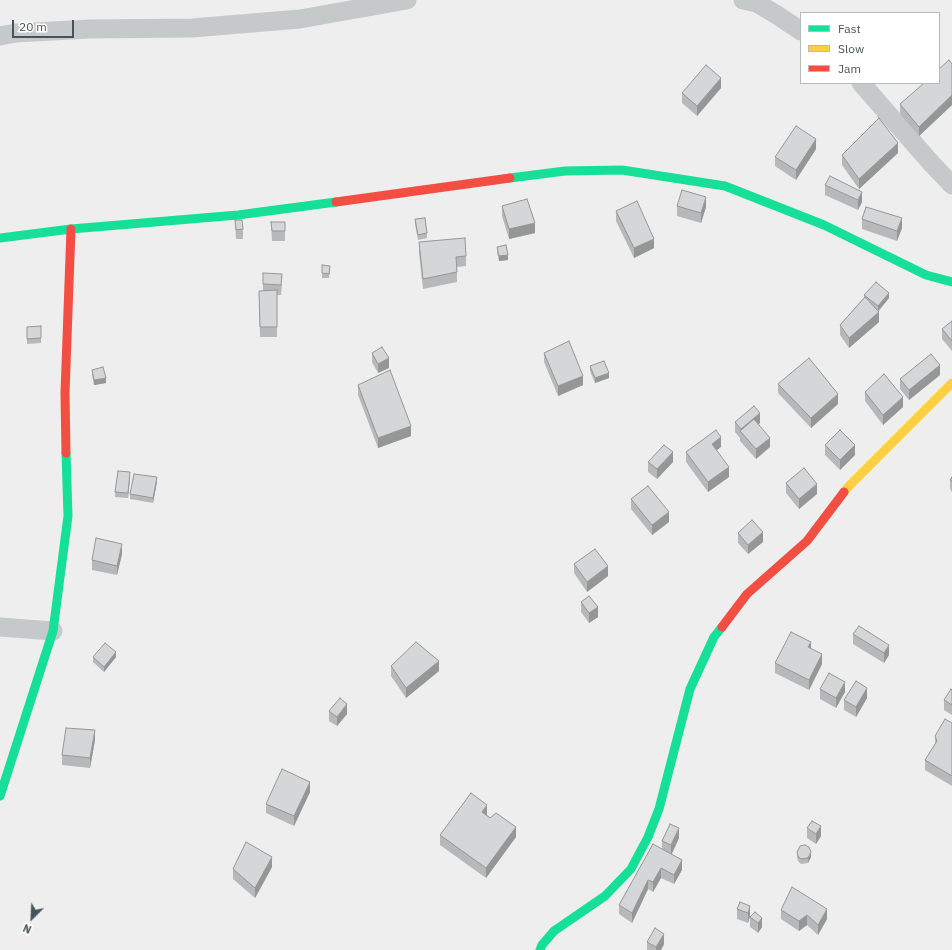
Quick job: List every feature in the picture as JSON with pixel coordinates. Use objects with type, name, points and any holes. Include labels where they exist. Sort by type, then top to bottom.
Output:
[{"type":"street","points":[[0,36],[16,33],[90,29],[192,28],[300,19],[407,0]]},
{"type":"street","points":[[743,0],[757,3],[800,30]]},
{"type":"street","points":[[862,84],[952,185]]},
{"type":"street","points":[[0,238],[71,229],[238,215],[565,171],[622,170],[725,186],[824,225],[926,275],[952,282]]},
{"type":"street","points":[[0,796],[52,632],[68,516],[65,393],[71,229]]},
{"type":"street","points":[[540,950],[542,945],[554,931],[605,896],[630,869],[648,837],[659,809],[690,689],[714,638],[747,594],[807,541],[850,486],[952,383]]},
{"type":"street","points":[[0,627],[52,632]]},
{"type":"building","points":[[949,60],[952,64],[952,95],[919,127],[900,104],[923,84],[940,84],[940,68]]},
{"type":"building","points":[[706,65],[721,78],[697,106],[682,93]]},
{"type":"building","points":[[879,118],[898,143],[859,179],[842,155]]},
{"type":"building","points":[[796,126],[816,139],[796,170],[775,157]]},
{"type":"building","points":[[830,176],[862,192],[858,200],[825,185]]},
{"type":"building","points":[[682,190],[706,197],[701,213],[677,206]]},
{"type":"building","points":[[527,199],[535,223],[509,229],[502,206]]},
{"type":"building","points":[[637,201],[654,239],[634,248],[616,211]]},
{"type":"building","points":[[866,207],[902,218],[897,231],[862,219]]},
{"type":"building","points":[[425,218],[427,233],[418,235],[415,219]]},
{"type":"building","points":[[235,220],[242,220],[243,229],[236,230]]},
{"type":"building","points":[[271,222],[285,222],[285,231],[272,231]]},
{"type":"building","points":[[465,238],[466,256],[456,257],[457,272],[423,279],[419,242]]},
{"type":"building","points":[[506,245],[508,255],[499,256],[497,247]]},
{"type":"building","points":[[322,265],[330,266],[329,274],[322,273]]},
{"type":"building","points":[[263,273],[282,274],[281,285],[263,284]]},
{"type":"building","points":[[876,282],[889,293],[878,306],[864,295]]},
{"type":"building","points":[[277,290],[277,327],[260,327],[259,291]]},
{"type":"building","points":[[865,297],[879,312],[849,338],[840,325]]},
{"type":"building","points":[[952,321],[952,341],[942,329]]},
{"type":"building","points":[[41,326],[41,338],[27,339],[27,327]]},
{"type":"building","points":[[569,341],[583,376],[558,386],[544,353]]},
{"type":"building","points":[[382,347],[389,358],[378,364],[372,353]]},
{"type":"building","points":[[931,354],[940,365],[909,390],[900,379]]},
{"type":"building","points":[[809,358],[838,394],[811,418],[778,384]]},
{"type":"building","points":[[604,361],[609,373],[595,378],[590,366]]},
{"type":"building","points":[[103,367],[106,378],[94,380],[92,370]]},
{"type":"building","points":[[390,370],[411,426],[378,438],[358,385]]},
{"type":"building","points":[[884,374],[903,397],[883,415],[865,392]]},
{"type":"building","points":[[754,406],[760,413],[741,429],[735,422]]},
{"type":"building","points":[[754,419],[770,438],[756,449],[740,431]]},
{"type":"building","points":[[716,430],[721,437],[712,444],[729,467],[708,482],[686,452]]},
{"type":"building","points":[[840,430],[855,445],[840,460],[825,445]]},
{"type":"building","points":[[664,445],[673,452],[657,469],[648,462]]},
{"type":"building","points":[[804,468],[817,484],[799,499],[786,483]]},
{"type":"building","points":[[118,471],[130,472],[128,493],[115,492]]},
{"type":"building","points":[[134,474],[157,477],[153,498],[130,494]]},
{"type":"building","points":[[648,486],[669,512],[652,525],[631,499]]},
{"type":"building","points":[[752,520],[763,532],[748,545],[738,533]]},
{"type":"building","points":[[96,538],[122,544],[117,566],[92,560]]},
{"type":"building","points":[[595,549],[608,566],[587,582],[574,564]]},
{"type":"building","points":[[589,596],[598,607],[589,613],[581,602]]},
{"type":"building","points":[[859,626],[889,645],[884,653],[853,634]]},
{"type":"building","points":[[791,632],[811,642],[808,647],[822,654],[809,680],[775,663]]},
{"type":"building","points":[[416,642],[439,661],[406,688],[391,666]]},
{"type":"building","points":[[105,643],[116,652],[104,667],[93,657]]},
{"type":"building","points":[[829,673],[845,682],[836,698],[820,689]]},
{"type":"building","points":[[856,681],[867,688],[856,707],[844,700]]},
{"type":"building","points":[[951,689],[952,690],[952,705],[944,700]]},
{"type":"building","points":[[340,698],[347,704],[337,717],[329,711]]},
{"type":"building","points":[[945,719],[952,723],[952,776],[925,760],[937,741],[935,736]]},
{"type":"building","points":[[66,728],[95,730],[90,758],[62,755]]},
{"type":"building","points":[[282,769],[310,782],[294,816],[266,804]]},
{"type":"building","points":[[471,793],[487,805],[482,812],[490,818],[496,813],[516,827],[486,868],[440,835]]},
{"type":"building","points":[[812,821],[821,826],[816,834],[807,828]]},
{"type":"building","points":[[670,824],[679,828],[671,845],[662,841]]},
{"type":"building","points":[[246,842],[272,857],[255,888],[233,869]]},
{"type":"building","points":[[653,844],[682,860],[674,875],[661,868],[653,882],[648,880],[632,913],[619,905]]},
{"type":"building","points":[[805,845],[809,847],[811,852],[808,858],[801,859],[797,852],[800,846]]},
{"type":"building","points":[[792,887],[827,909],[818,925],[807,915],[799,921],[781,910]]},
{"type":"building","points":[[740,902],[750,906],[748,913],[737,909]]},
{"type":"building","points":[[755,912],[762,918],[758,923],[750,917]]},
{"type":"building","points":[[655,928],[664,934],[656,947],[647,942]]},
{"type":"traffic: fast","points":[[510,178],[565,171],[622,170],[725,186],[824,225],[926,275],[952,282]]},
{"type":"traffic: fast","points":[[0,238],[71,229],[238,215],[336,202]]},
{"type":"traffic: fast","points":[[0,796],[53,631],[68,516],[66,453]]},
{"type":"traffic: fast","points":[[540,950],[542,945],[554,931],[605,896],[631,869],[648,837],[659,809],[690,689],[714,637],[722,627]]},
{"type":"traffic: slow","points":[[844,492],[952,383]]},
{"type":"traffic: jam","points":[[336,202],[510,178]]},
{"type":"traffic: jam","points":[[66,453],[65,393],[71,229]]},
{"type":"traffic: jam","points":[[722,627],[747,594],[807,541],[844,492]]}]
